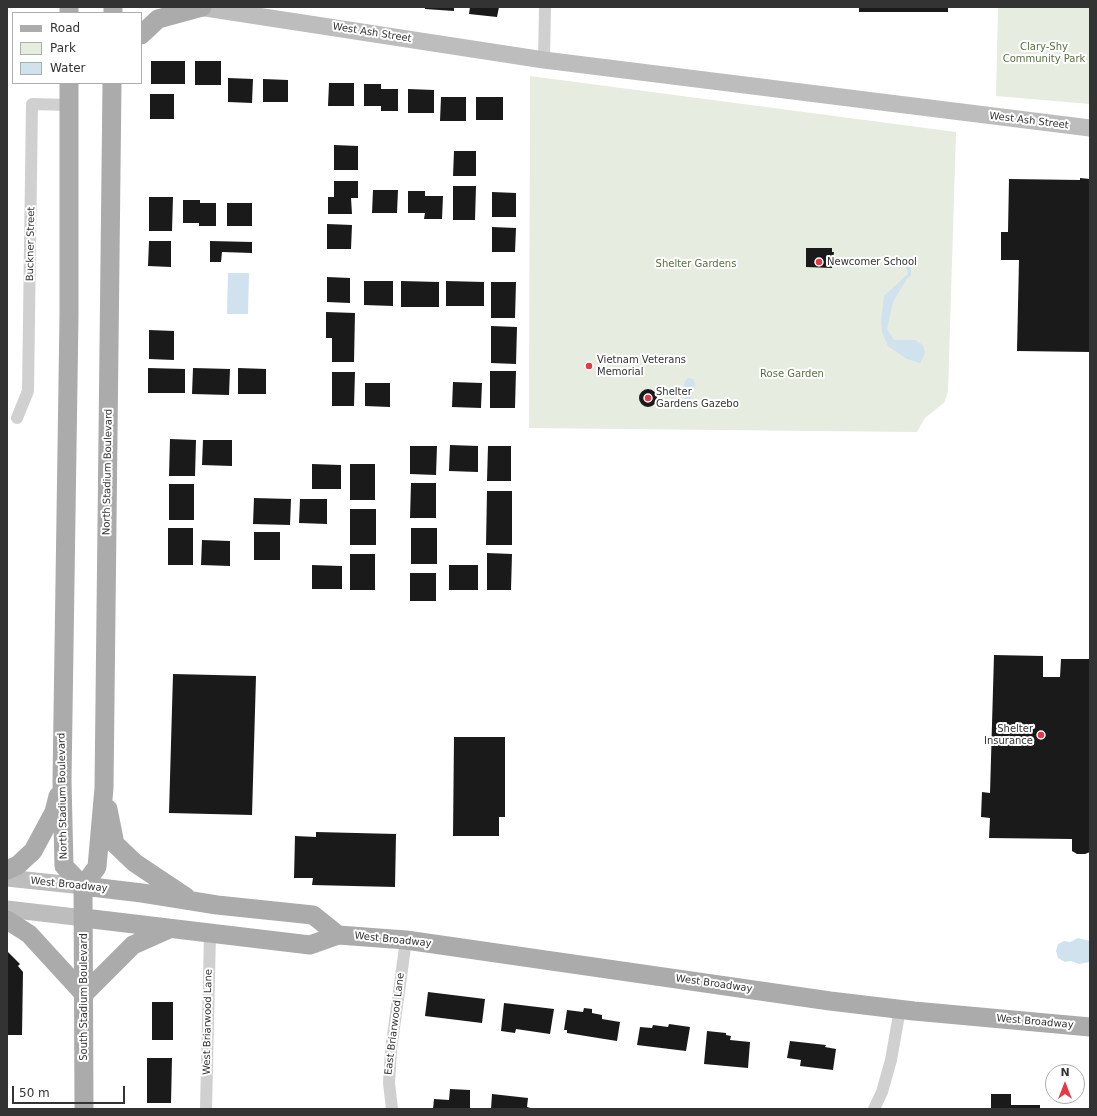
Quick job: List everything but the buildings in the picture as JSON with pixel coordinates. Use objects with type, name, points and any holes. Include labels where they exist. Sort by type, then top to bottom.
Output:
[{"type":"main road","points":[[142,34],[158,19],[200,7]]},
{"type":"main road","name":"North Stadium Boulevard","points":[[69,84],[68,316],[62,782],[64,866],[83,886],[97,867],[104,788],[112,84]]},
{"type":"main road","points":[[7,870],[18,865],[33,851],[54,812],[62,782]]},
{"type":"main road","points":[[104,788],[115,844],[135,863],[192,901]]},
{"type":"main road","name":"West Broadway","points":[[83,886],[192,901],[313,915],[338,934]]},
{"type":"main road","name":"South Stadium Boulevard","points":[[83,886],[84,1109]]},
{"type":"main road","name":"West Broadway","points":[[84,918],[310,945],[338,934],[406,940],[830,1001],[1090,1027]]},
{"type":"main road","points":[[7,920],[30,934],[84,994],[133,945],[169,929]]},
{"type":"street","name":"West Ash Street","points":[[200,7],[544,60],[1090,128]]},
{"type":"street","points":[[544,60],[545,7]]},
{"type":"street","name":"Buckner Street","points":[[17,418],[28,391],[32,104],[68,105]]},
{"type":"street","name":"West Broadway","points":[[7,878],[83,886]]},
{"type":"street","name":"West Broadway","points":[[7,909],[84,918]]},
{"type":"street","name":"West Briarwood Lane","points":[[206,1109],[210,934]]},
{"type":"street","name":"East Briarwood Lane","points":[[392,1109],[389,1083],[391,1050],[406,940]]},
{"type":"street","points":[[874,1109],[882,1092],[889,1066],[900,1009]]},
{"type":"green space","name":"Clary-Shy Community Park","points":[[998,7],[1090,7],[1090,104],[996,96]]},
{"type":"green space","name":"Shelter Gardens","points":[[530,76],[956,132],[948,391],[944,403],[925,418],[917,432],[529,428]]},
{"type":"water","points":[[902,256],[911,268],[911,275],[906,280],[893,302],[887,329],[894,340],[915,340],[923,345],[925,353],[920,363],[907,359],[888,346],[882,332],[881,322],[884,296],[908,274],[901,258]]},
{"type":"water","points":[[228,273],[249,273],[248,314],[227,314]]},
{"type":"water","points":[[688,378],[693,379],[695,385],[691,399],[692,404],[686,407],[683,403],[686,397],[684,385]]},
{"type":"water","points":[[1078,938],[1090,941],[1090,962],[1079,964],[1071,961],[1065,962],[1058,958],[1056,951],[1058,944],[1064,941],[1070,942]]},
{"type":"place","name":"Newcomer School","points":[[819,262]]},
{"type":"place","name":"Vietnam Veterans Memorial","points":[[589,366]]},
{"type":"place","name":"Shelter Gardens Gazebo","points":[[648,398]]},
{"type":"place","name":"Shelter Insurance","points":[[1041,735]]},
{"type":"park label","name":"Rose Garden","points":[[792,374]]}]
